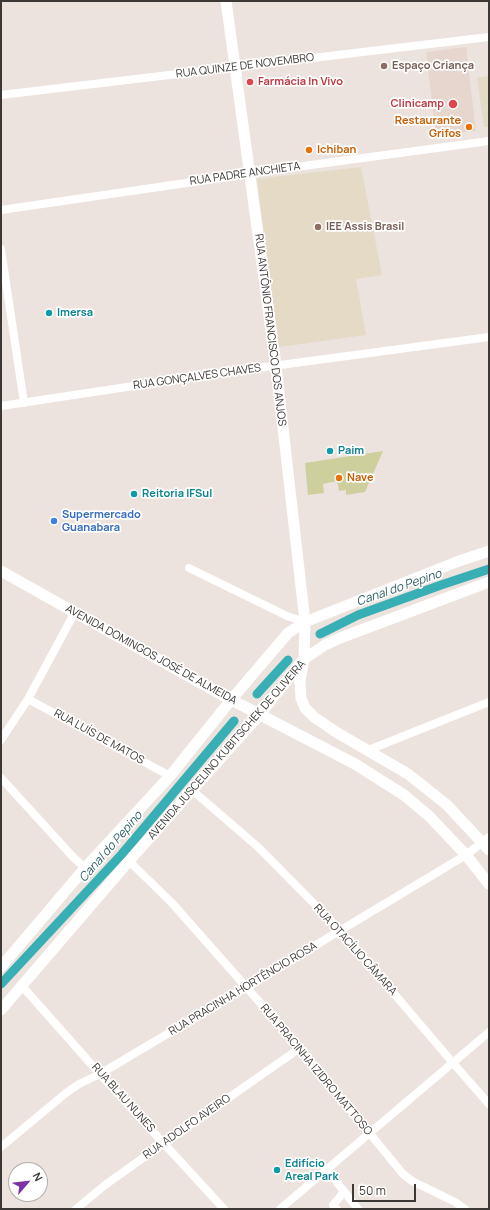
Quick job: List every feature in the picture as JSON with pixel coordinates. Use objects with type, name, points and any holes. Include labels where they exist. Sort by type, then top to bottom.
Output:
[{"type":"main road","name":"RUA ANTÔNIO FRANCISCO DOS ANJOS","points":[[226,1],[276,366],[305,622],[304,659]]},
{"type":"main road","points":[[1,967],[85,868],[170,776],[231,700],[288,633],[305,622],[459,561],[489,551]]},
{"type":"main road","name":"AVENIDA DOMINGOS JOSÉ DE ALMEIDA","points":[[1,571],[231,700],[355,764],[404,795],[429,816],[466,855],[489,884]]},
{"type":"main road","name":"AVENIDA JUSCELINO KUBITSCHEK DE OLIVEIRA","points":[[1,1010],[260,714],[304,659],[325,645],[340,638],[489,582]]},
{"type":"main road","points":[[304,659],[300,681],[301,698],[305,708],[314,717],[366,751],[408,774],[448,805],[487,843]]},
{"type":"street","name":"RUA QUINZE DE NOVEMBRO","points":[[1,95],[489,37]]},
{"type":"street","name":"RUA PADRE ANCHIETA","points":[[1,210],[489,141]]},
{"type":"street","points":[[1,249],[24,403]]},
{"type":"street","name":"RUA GONÇALVES CHAVES","points":[[1,406],[213,374],[489,337]]},
{"type":"street","points":[[189,568],[287,616],[305,622]]},
{"type":"street","points":[[1,740],[28,699],[75,612]]},
{"type":"street","name":"RUA LUÍS DE MATOS","points":[[28,699],[170,776]]},
{"type":"street","points":[[366,751],[489,702]]},
{"type":"street","points":[[1,778],[74,858],[85,868]]},
{"type":"street","name":"RUA OTACÍLIO CÂMARA","points":[[193,791],[258,847],[340,930],[489,1104]]},
{"type":"street","name":"RUA PRACINHA HORTÊNCIO ROSA","points":[[1,1146],[79,1084],[100,1074],[487,843]]},
{"type":"street","name":"RUA PRACINHA IZIDRO MATTOSO","points":[[129,862],[172,903],[300,1048],[403,1174],[412,1181],[455,1202],[465,1209]]},
{"type":"street","name":"RUA BLAU NUNES","points":[[22,986],[100,1074],[224,1209]]},
{"type":"street","points":[[280,1209],[489,1032]]},
{"type":"street","name":"RUA ADOLFO AVEIRO","points":[[76,1209],[106,1185],[164,1143],[300,1048]]},
{"type":"street","points":[[327,1170],[358,1209]]},
{"type":"street","points":[[337,1209],[332,1205],[344,1192]]},
{"type":"shaded area","name":"Clinicamp","points":[[466,47],[476,131],[436,135],[426,52]]},
{"type":"shaded area","points":[[489,76],[489,127],[484,127],[477,78]]},
{"type":"shaded area","name":"IEE Assis Brasil","points":[[361,167],[382,275],[356,279],[366,335],[279,347],[257,179]]},
{"type":"green space","points":[[383,451],[365,492],[346,495],[346,490],[339,491],[337,481],[323,484],[324,493],[308,495],[305,463]]},
{"type":"waterway","name":"Canal do Pepino","points":[[320,634],[358,615],[489,569]]},
{"type":"waterway","name":"Canal do Pepino","points":[[257,694],[288,660]]},
{"type":"waterway","name":"Canal do Pepino","points":[[1,984],[122,854],[234,721]]},
{"type":"place","name":"Espaço Criança","points":[[384,66]]},
{"type":"place","name":"Farmácia In Vivo","points":[[250,82]]},
{"type":"place","name":"Clinicamp","points":[[453,104]]},
{"type":"place","name":"Restaurante Grifos","points":[[469,127]]},
{"type":"place","name":"Ichiban","points":[[309,150]]},
{"type":"place","name":"IEE Assis Brasil","points":[[318,227]]},
{"type":"place","name":"Imersa","points":[[49,313]]},
{"type":"place","name":"Paim","points":[[330,451]]},
{"type":"place","name":"Nave","points":[[339,478]]},
{"type":"place","name":"Reitoria IFSul","points":[[134,494]]},
{"type":"place","name":"Supermercado Guanabara","points":[[54,521]]},
{"type":"place","name":"Edifício Areal Park","points":[[277,1170]]}]
